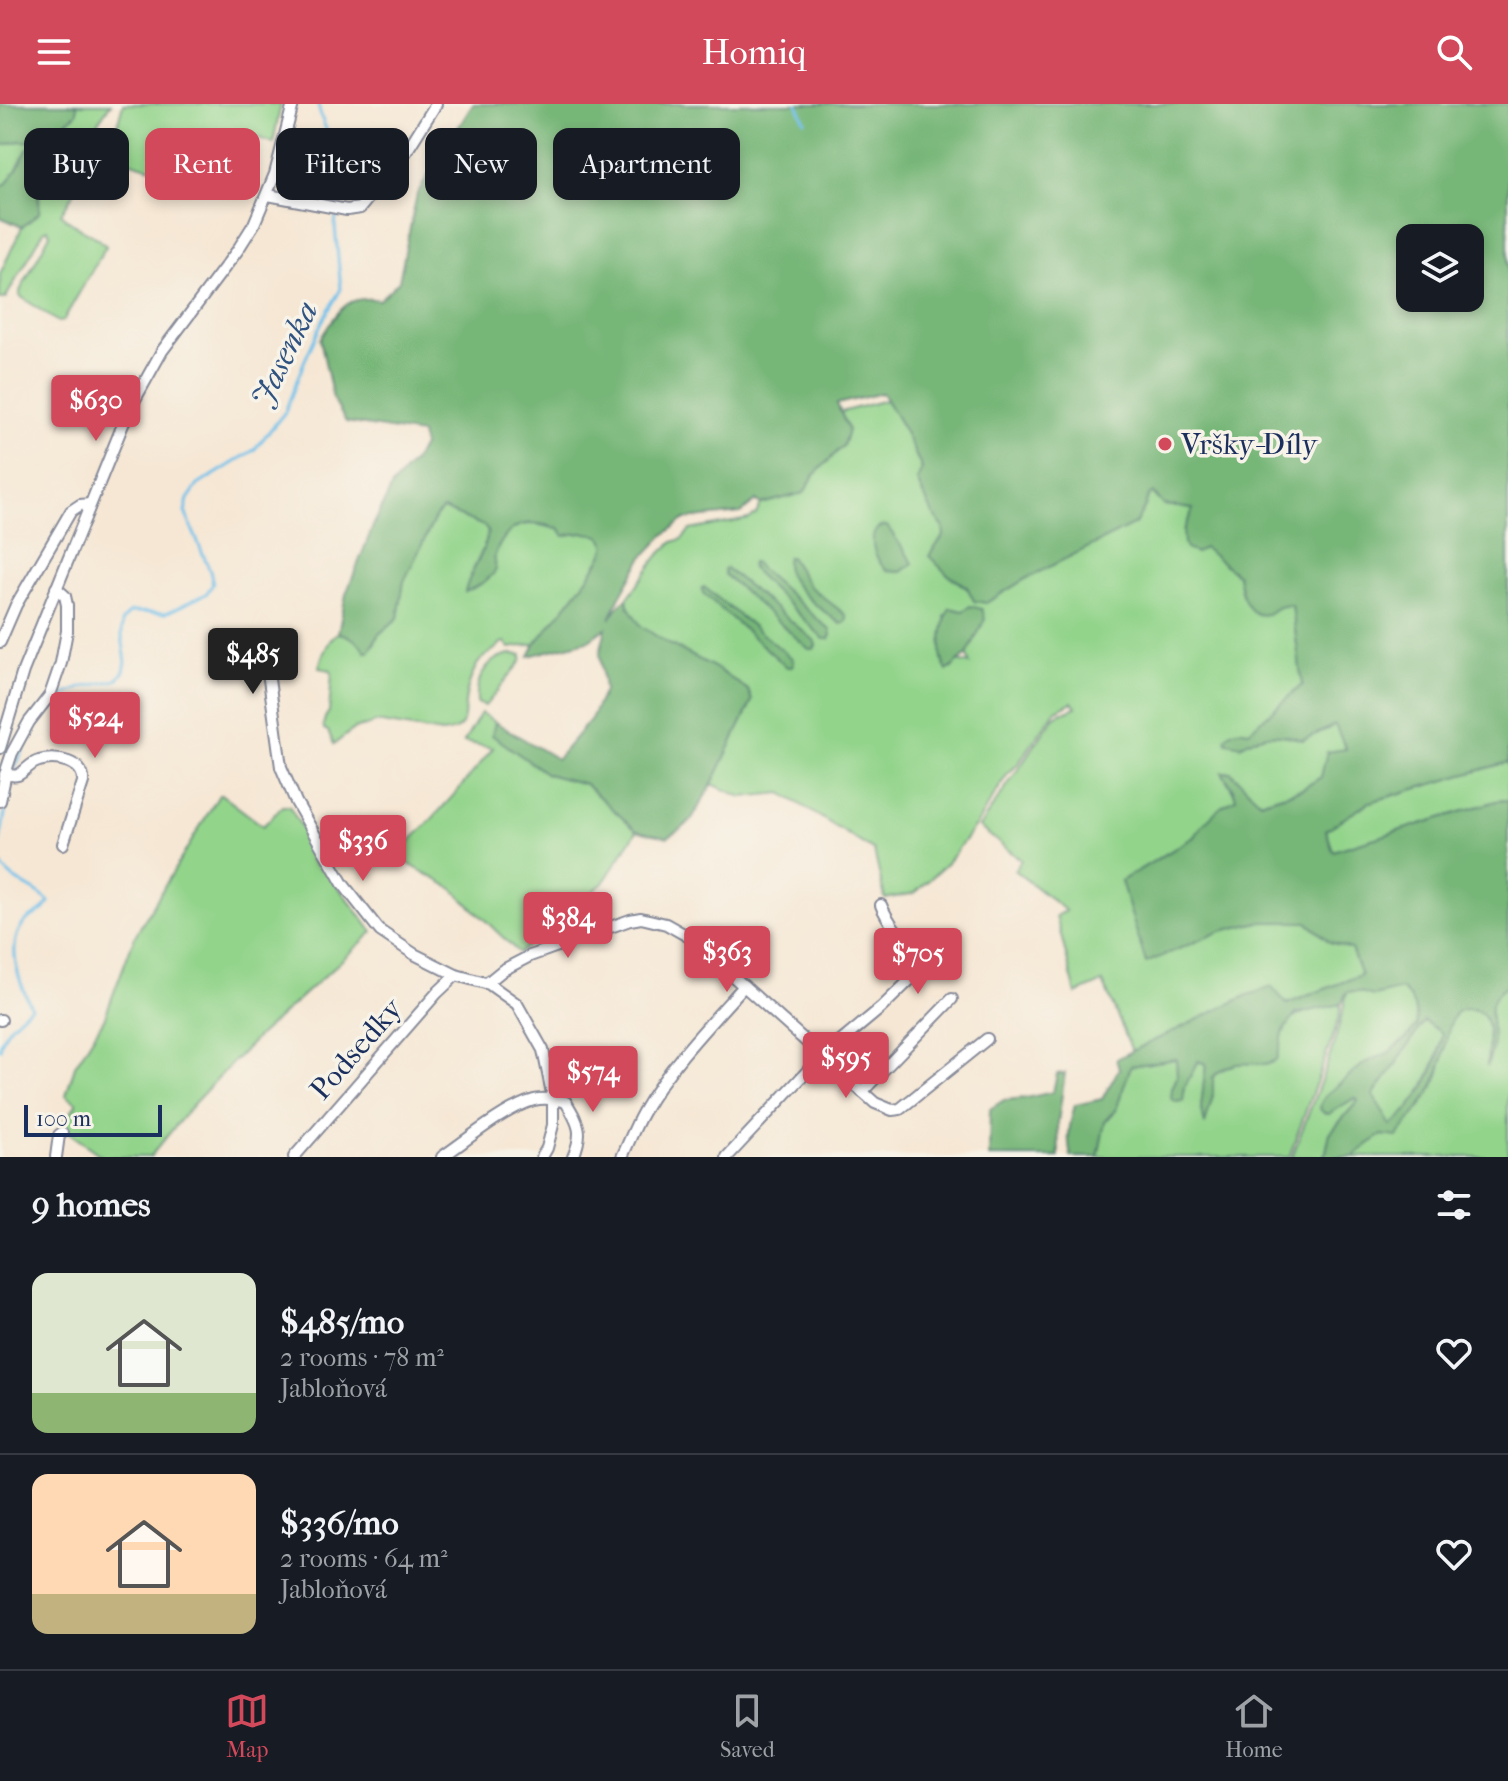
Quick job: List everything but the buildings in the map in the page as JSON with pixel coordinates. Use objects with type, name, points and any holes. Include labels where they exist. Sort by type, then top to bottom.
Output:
[{"type":"street","points":[[0,748],[23,671],[128,412],[146,376],[174,334],[246,237],[268,195],[293,104]]},
{"type":"street","points":[[268,195],[356,210],[365,204],[406,152],[436,104]]},
{"type":"street","points":[[0,642],[16,605],[71,511],[80,505],[90,504]]},
{"type":"street","points":[[0,801],[10,775],[9,760],[29,722],[50,695],[61,663],[67,631],[67,605],[65,596],[56,588]]},
{"type":"street","points":[[268,672],[281,767],[296,802],[343,884],[380,931],[414,954],[456,975],[487,983],[517,1004],[543,1050],[553,1098],[553,1125],[542,1157]]},
{"type":"street","points":[[10,775],[46,759],[68,762],[83,772],[83,782],[63,844]]},
{"type":"street","points":[[727,1157],[823,1057],[917,973],[881,905]]},
{"type":"street","points":[[487,983],[503,970],[530,956],[616,924],[641,918],[666,924],[689,937],[862,1092],[886,1108],[900,1109],[987,1039]]},
{"type":"street","name":"Podsedky","points":[[294,1157],[456,975]]},
{"type":"street","points":[[622,1157],[642,1113],[663,1082],[685,1052],[744,986]]},
{"type":"street","points":[[862,1092],[952,999]]},
{"type":"street","points":[[442,1157],[509,1111],[535,1099],[553,1098],[566,1102],[578,1122],[580,1141],[573,1157]]},
{"type":"street","points":[[56,1157],[59,1135],[62,1133]]},
{"type":"green space","points":[[0,104],[77,104],[77,113],[59,128],[24,128],[24,141],[0,143]]},
{"type":"green space","points":[[77,104],[111,104],[94,128],[59,128],[77,113]]},
{"type":"green space","points":[[123,104],[281,104],[273,143],[260,138],[260,128],[145,128],[145,166],[129,161],[129,128],[117,128]]},
{"type":"green space","points":[[473,104],[1508,104],[1508,762],[1370,802],[1326,830],[1333,851],[1508,800],[1508,985],[1491,1004],[1493,1045],[1487,1067],[1489,1032],[1484,1016],[1470,1009],[1459,1010],[1451,1022],[1441,1068],[1434,1084],[1397,1137],[1382,1135],[1354,1157],[1322,1157],[1330,1133],[1358,1101],[1353,1099],[1329,1114],[1324,1113],[1320,1109],[1327,1094],[1366,1062],[1388,1053],[1417,1025],[1414,1005],[1401,989],[1373,996],[1347,992],[1341,1004],[1296,1014],[1284,1030],[1277,1059],[1263,1064],[1232,1065],[1213,1077],[1213,1095],[1205,1125],[1201,1108],[1206,1064],[1198,1061],[1185,1086],[1183,1101],[1176,1102],[1171,1098],[1177,1077],[1176,1059],[1131,1066],[1116,1110],[1105,1122],[1098,1157],[1071,1157],[1070,1124],[1075,1105],[1102,1099],[1119,1069],[1116,1059],[1248,995],[1272,987],[1287,1004],[1361,975],[1351,949],[1330,942],[1307,922],[1259,922],[1221,931],[1146,963],[1121,881],[1194,837],[1217,811],[1236,798],[1222,772],[1231,772],[1260,802],[1302,789],[1321,777],[1327,752],[1346,749],[1335,725],[1303,740],[1272,735],[1258,737],[1242,745],[1227,742],[1226,738],[1231,732],[1249,731],[1302,685],[1292,605],[1260,615],[1249,608],[1238,575],[1204,548],[1196,553],[1186,549],[1184,533],[1193,509],[1164,505],[1153,493],[1148,496],[1135,524],[1025,579],[986,603],[974,601],[967,587],[946,573],[929,556],[944,535],[943,527],[917,481],[922,468],[882,393],[837,404],[848,430],[843,446],[814,475],[804,493],[761,504],[756,501],[741,513],[685,519],[642,558],[610,619],[627,599],[641,626],[714,667],[748,690],[752,701],[690,822],[668,837],[637,831],[585,784],[547,774],[492,735],[495,722],[557,759],[591,719],[604,691],[600,653],[606,628],[587,641],[529,656],[535,644],[595,568],[605,548],[601,537],[589,533],[564,536],[560,529],[541,524],[518,526],[511,530],[497,549],[493,574],[465,592],[488,531],[484,526],[443,509],[436,516],[404,581],[398,618],[378,635],[369,652],[350,637],[338,633],[346,594],[374,524],[393,484],[423,446],[421,434],[346,422],[333,399],[320,339],[343,308],[358,300],[379,300],[399,281],[417,194],[425,181],[425,200],[537,200],[537,128],[458,128]],"holes":[[[1424,1021],[1442,1033],[1437,1058],[1426,1084],[1391,1126],[1373,1095]]]},
{"type":"green space","points":[[24,141],[24,156],[6,185],[0,185],[0,143],[4,145]]},
{"type":"green space","points":[[24,156],[24,200],[38,200],[39,213],[22,227],[0,217],[0,185],[6,184]]},
{"type":"green space","points":[[70,200],[61,214],[106,246],[63,321],[58,322],[20,296],[50,234],[48,229],[5,299],[0,299],[0,274],[22,227],[39,213],[40,201]]},
{"type":"green space","points":[[886,400],[922,469],[917,481],[923,495],[949,533],[946,573],[986,603],[1145,507],[1148,496],[1153,493],[1164,505],[1194,509],[1183,530],[1238,575],[1242,595],[1268,614],[1277,607],[1292,605],[1302,685],[1249,732],[1242,745],[1258,737],[1272,735],[1303,740],[1336,725],[1346,750],[1321,777],[1302,789],[1259,802],[1231,772],[1222,772],[1237,798],[1219,810],[1195,836],[1121,881],[1221,931],[1259,922],[1307,922],[1330,942],[1351,949],[1361,975],[1286,1004],[1179,1029],[1132,1051],[1103,982],[1076,994],[1056,916],[1066,911],[1014,870],[1021,860],[979,827],[1052,720],[1076,707],[1072,702],[1056,710],[946,864],[915,893],[885,899],[874,851],[782,793],[742,797],[712,784],[752,701],[748,690],[714,667],[640,626],[627,599],[657,557],[690,530],[749,519],[761,504],[804,493],[814,475],[843,446],[848,430],[841,412]],"holes":[[[963,611],[984,618],[967,655],[970,664],[957,661],[952,668],[945,615]]]},
{"type":"green space","points":[[443,509],[484,526],[488,531],[469,590],[484,582],[495,566],[495,554],[501,542],[520,526],[543,526],[560,530],[564,536],[582,533],[596,535],[601,537],[605,548],[585,582],[535,644],[510,648],[505,642],[501,643],[480,661],[468,689],[463,721],[457,729],[442,733],[376,722],[354,729],[334,744],[324,729],[329,712],[332,673],[319,668],[326,649],[335,635],[342,633],[354,639],[366,652],[374,645],[378,635],[398,618],[404,580],[436,516]]},
{"type":"green space","points":[[887,526],[913,563],[901,572],[887,570],[875,554],[874,534]]},
{"type":"green space","points":[[787,557],[809,586],[846,615],[845,623],[841,624],[804,595],[790,576]]},
{"type":"green space","points":[[753,562],[830,630],[829,639],[824,639],[752,569]]},
{"type":"green space","points":[[726,568],[814,640],[814,649],[809,649],[725,575]]},
{"type":"green space","points":[[704,587],[792,658],[792,667],[787,667],[703,593]]},
{"type":"green space","points":[[970,606],[982,609],[985,619],[967,655],[947,671],[941,648],[948,612],[950,608],[963,611]]},
{"type":"green space","points":[[511,654],[522,655],[521,661],[485,706],[477,703],[478,686],[484,671],[495,660]]},
{"type":"green space","points":[[481,713],[495,722],[493,735],[547,774],[585,784],[637,831],[603,883],[519,953],[453,889],[395,856],[446,804],[493,748],[464,742]]},
{"type":"green space","points":[[1508,762],[1508,800],[1333,851],[1326,829],[1370,802]]},
{"type":"green space","points":[[219,795],[263,826],[283,806],[289,806],[332,879],[373,932],[257,1037],[195,1102],[150,1157],[103,1157],[61,1127],[77,1103],[66,1095],[75,1066],[104,1019],[135,936]]},
{"type":"green space","points":[[1508,985],[1508,1157],[1354,1157],[1382,1135],[1397,1136],[1420,1107],[1439,1075],[1449,1027],[1460,1010],[1479,1011],[1484,1016],[1489,1039],[1487,1063],[1493,1046],[1490,1005],[1494,995]]},
{"type":"green space","points":[[1401,989],[1414,1005],[1417,1025],[1388,1053],[1366,1063],[1338,1085],[1324,1113],[1328,1114],[1353,1099],[1358,1101],[1330,1133],[1322,1157],[1292,1157],[1330,1055],[1347,992],[1374,996]]},
{"type":"green space","points":[[1341,1004],[1332,1039],[1289,1157],[1098,1157],[1105,1122],[1116,1110],[1130,1066],[1177,1058],[1177,1077],[1172,1089],[1185,1086],[1198,1061],[1206,1064],[1201,1108],[1205,1123],[1213,1095],[1213,1077],[1234,1065],[1272,1063],[1293,1018],[1311,1010]]},
{"type":"green space","points":[[1424,1021],[1442,1033],[1438,1052],[1418,1098],[1406,1114],[1391,1126],[1373,1095]]},
{"type":"green space","points":[[1065,1073],[1058,1122],[1059,1157],[989,1157],[990,1109],[1004,1100],[1053,1092],[1057,1074]]},
{"type":"waterway","name":"Jasenka","points":[[318,104],[340,165],[338,204]]},
{"type":"waterway","points":[[797,104],[805,121]]},
{"type":"waterway","name":"Jasenka","points":[[0,841],[12,774],[35,725],[64,695],[117,680],[126,662],[122,621],[130,612],[166,613],[206,594],[213,584],[185,512],[188,499],[198,485],[254,450],[285,412],[324,318],[341,289],[335,226],[337,211]]},
{"type":"waterway","name":"Jasenka","points":[[0,862],[9,875],[49,902],[19,931],[16,964],[31,1007],[7,1031],[0,1049]]},
{"type":"place","name":"Vršky-Díly","points":[[1165,444]]}]
